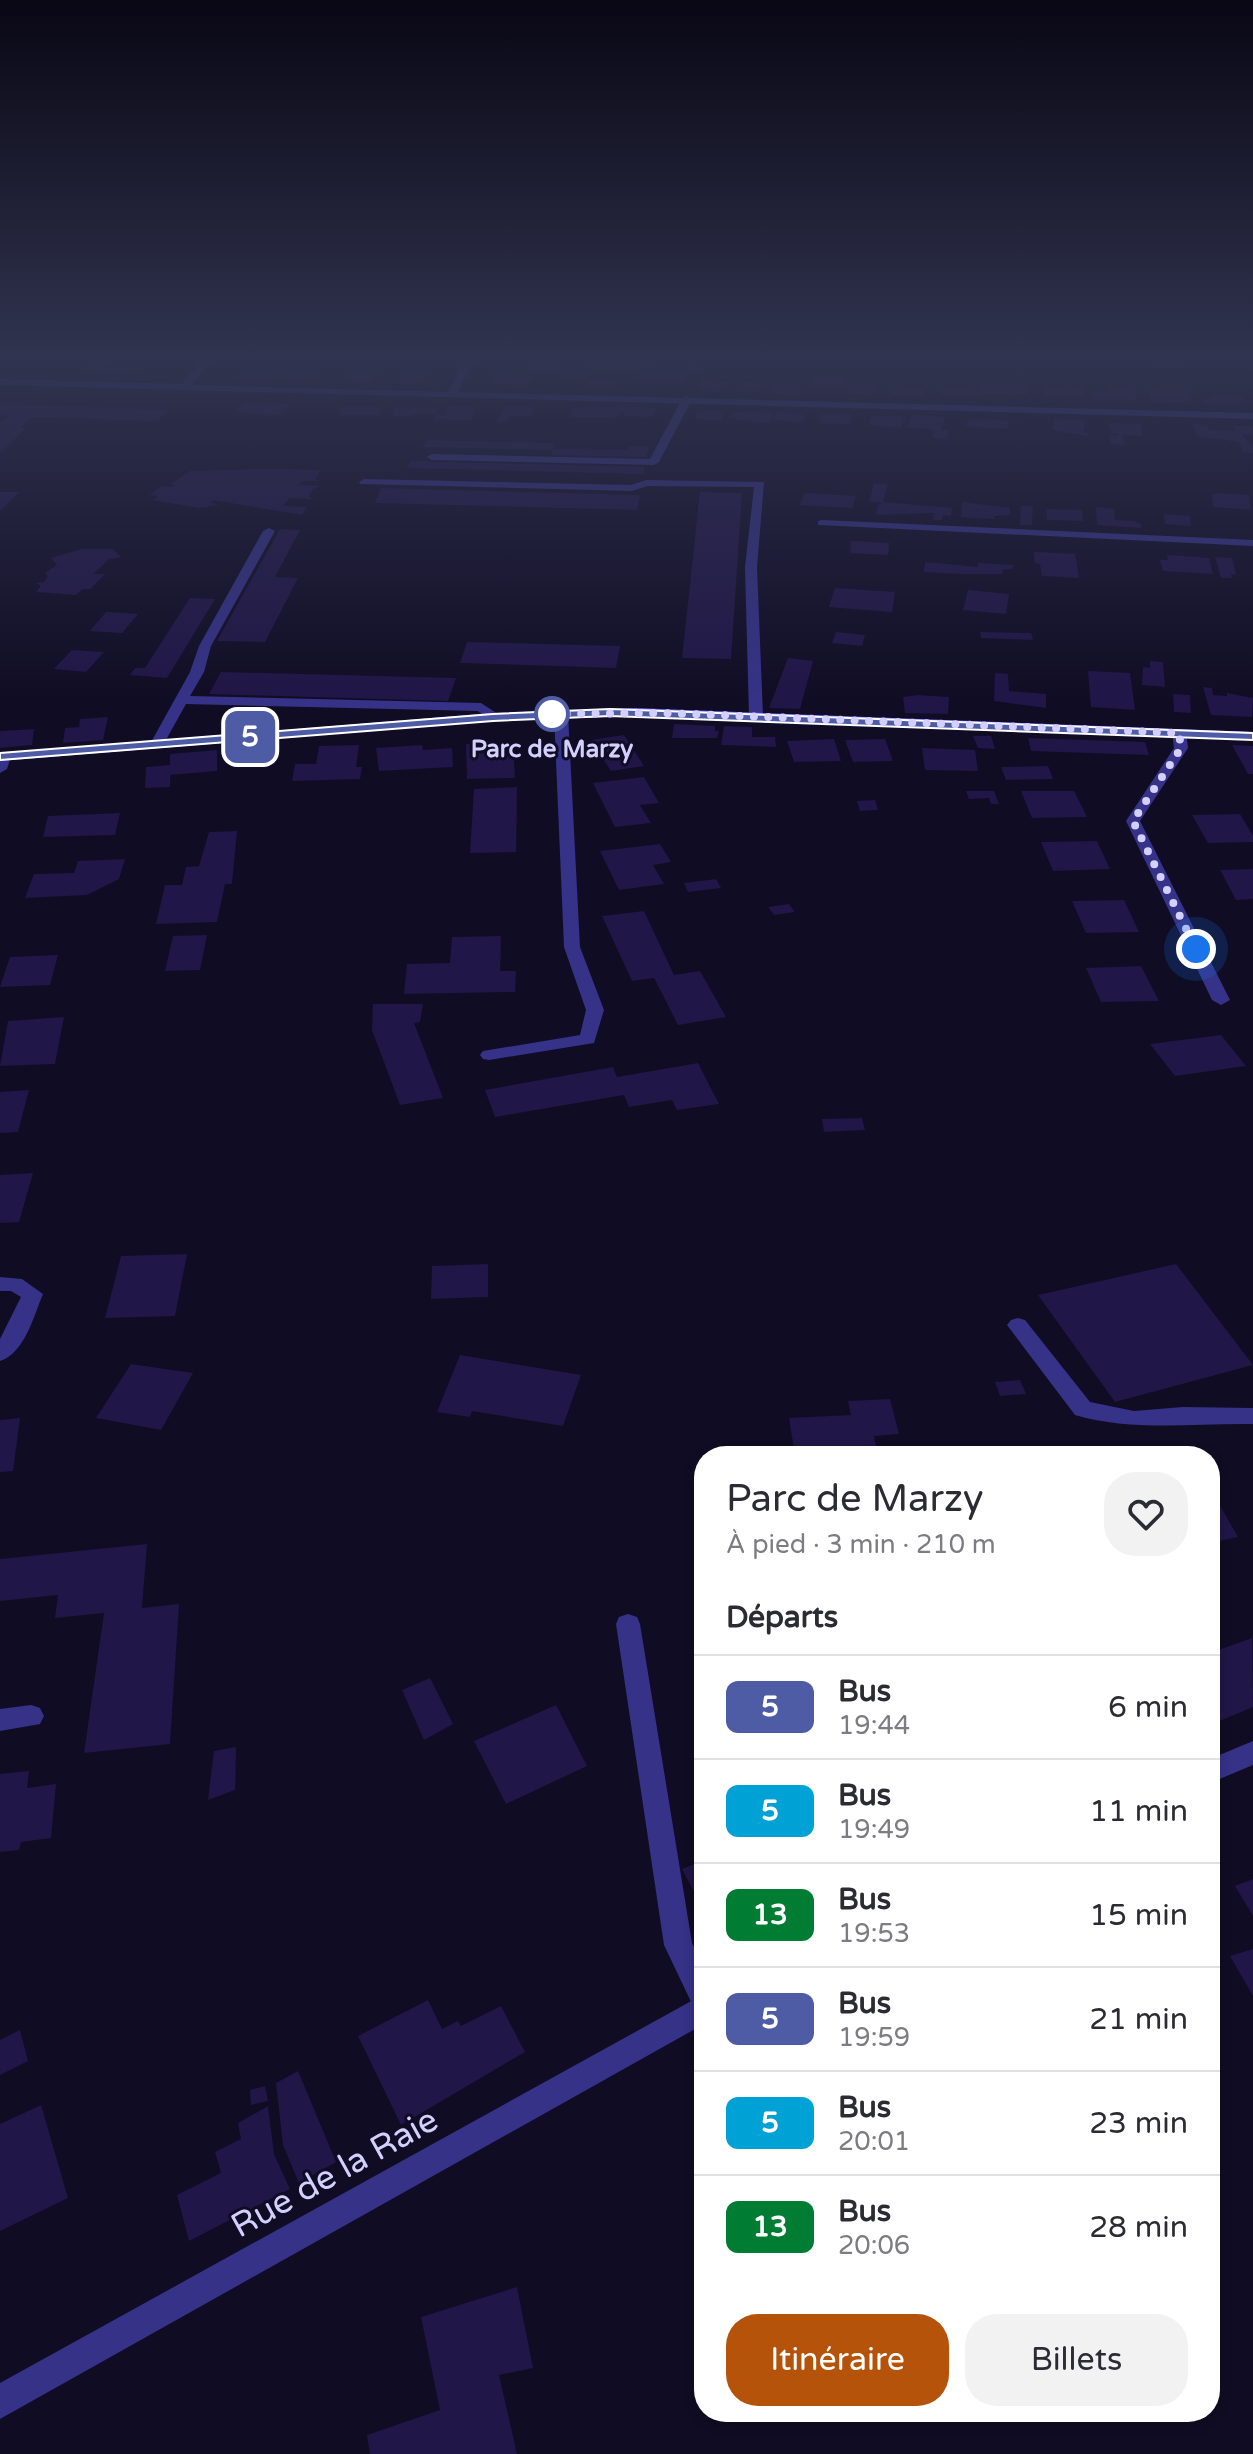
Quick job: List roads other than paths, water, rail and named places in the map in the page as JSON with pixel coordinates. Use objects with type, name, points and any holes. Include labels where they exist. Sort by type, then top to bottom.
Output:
[{"type":"main road","points":[[1,761],[157,744],[493,717],[635,712],[1253,736]]},
{"type":"street","points":[[364,482],[632,488],[646,483],[760,484],[751,567],[756,716]]},
{"type":"street","points":[[822,523],[1253,543]]},
{"type":"street","points":[[157,744],[197,672],[205,646],[269,531]]},
{"type":"street","points":[[182,700],[481,707],[493,717]]},
{"type":"street","points":[[489,1055],[588,1039],[595,1010],[572,947],[561,714]]},
{"type":"street","points":[[1179,733],[1181,748],[1133,821],[1221,1000]]},
{"type":"street","points":[[0,1284],[15,1284],[33,1294],[12,1340],[0,1353]]},
{"type":"street","points":[[1018,1325],[1083,1409],[1134,1419],[1183,1415],[1253,1416]]},
{"type":"street","points":[[628,1624],[678,1945],[694,1978]]},
{"type":"street","points":[[0,1720],[31,1716]]},
{"type":"street","points":[[1220,1767],[1253,1753]]},
{"type":"street","name":"Rue de la Raie","points":[[0,2402],[694,2014]]},
{"type":"place","name":"Parc de Marzy","points":[[552,714]]}]
